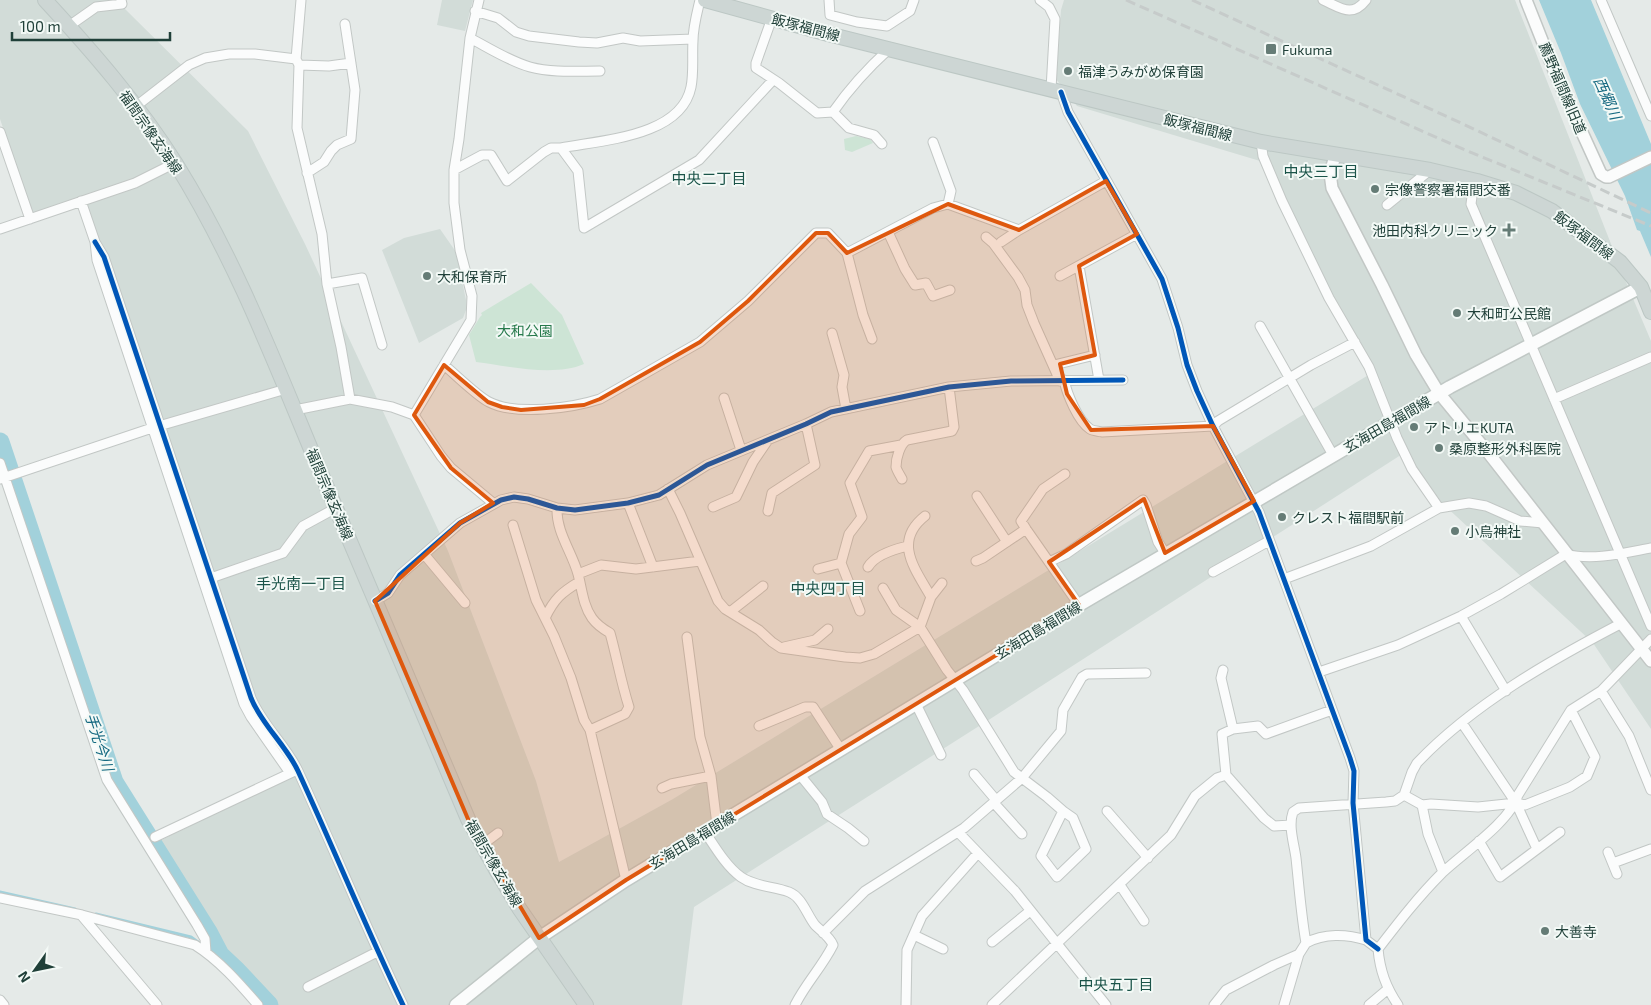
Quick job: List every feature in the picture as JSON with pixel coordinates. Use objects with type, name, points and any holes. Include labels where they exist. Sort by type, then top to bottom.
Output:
[{"type":"main road","name":"福間宗像玄海線","points":[[45,0],[136,107],[175,163],[219,238],[247,298],[468,819],[498,873],[539,938],[586,1005]]},
{"type":"main road","name":"飯塚福間線","points":[[705,0],[828,34],[1261,142],[1335,156],[1430,170],[1476,181],[1516,194],[1552,211],[1620,262],[1640,287],[1651,312]]},
{"type":"main road","name":"玄海田島福間線","points":[[456,1005],[539,938],[626,880],[1164,553],[1439,393],[1640,287]]},
{"type":"street","points":[[69,26],[96,7],[122,4],[121,0]]},
{"type":"street","points":[[302,0],[298,62],[297,128],[322,234],[327,284],[350,399]]},
{"type":"street","points":[[414,415],[471,320],[472,296],[460,250],[454,203],[454,170],[470,38],[478,0]]},
{"type":"street","points":[[454,170],[482,155],[491,155],[507,181],[551,148],[561,148],[642,133],[671,118],[682,108],[691,88],[693,39],[700,0]]},
{"type":"street","points":[[829,0],[830,15],[857,22],[887,26],[910,11],[914,0]]},
{"type":"street","points":[[1040,0],[1050,7],[1055,19],[1056,91],[1162,279],[1178,328],[1187,365],[1197,391],[1213,426],[1254,501],[1319,672],[1354,771],[1353,803],[1366,940]]},
{"type":"street","points":[[1323,0],[1350,11],[1357,10],[1366,0]]},
{"type":"street","name":"薦野福間線旧道","points":[[1526,0],[1555,73],[1605,176],[1651,157]]},
{"type":"street","points":[[1601,0],[1651,116]]},
{"type":"street","points":[[475,11],[498,18],[516,32],[529,36],[597,43],[623,38],[640,41],[693,39]]},
{"type":"street","points":[[772,18],[756,63],[756,68],[817,113],[833,112],[849,128],[874,135],[882,144]]},
{"type":"street","points":[[307,173],[324,162],[336,145],[351,139],[355,90],[345,24]]},
{"type":"street","points":[[470,38],[512,60],[530,67],[565,71],[600,71]]},
{"type":"street","points":[[833,112],[862,75],[889,49]]},
{"type":"street","points":[[136,107],[189,65],[206,58],[229,54],[255,54],[329,66],[351,63]]},
{"type":"street","points":[[561,148],[578,171],[584,228],[699,160],[773,80]]},
{"type":"street","points":[[0,132],[30,218]]},
{"type":"street","points":[[934,142],[951,191],[948,204]]},
{"type":"street","points":[[1261,142],[1263,156],[1282,201],[1329,298],[1369,367],[1390,422],[1412,469],[1439,508]]},
{"type":"street","points":[[1335,156],[1330,173],[1332,188],[1416,355],[1439,393],[1651,661]]},
{"type":"street","points":[[0,229],[135,183],[175,163]]},
{"type":"street","points":[[1387,205],[1430,170]]},
{"type":"street","points":[[1001,242],[1106,181]]},
{"type":"street","points":[[1476,181],[1471,204],[1651,626]]},
{"type":"street","points":[[81,201],[95,242],[97,260],[125,333],[232,655],[254,707],[294,771],[403,1005]]},
{"type":"street","points":[[847,253],[933,208],[948,204],[1019,230]]},
{"type":"street","points":[[888,232],[914,285],[926,283],[933,296],[950,290]]},
{"type":"street","points":[[444,365],[488,402],[502,407],[521,410],[584,405],[600,399],[700,342],[748,301],[816,233],[828,233],[847,253],[863,315],[872,339]]},
{"type":"street","points":[[1060,276],[1137,234]]},
{"type":"street","points":[[986,237],[993,243],[1018,277],[1025,290],[1030,314],[1067,394],[1083,422],[1091,430],[1102,432],[1213,426],[1218,420],[1289,378],[1355,342]]},
{"type":"street","points":[[1079,266],[1099,380]]},
{"type":"street","points":[[327,284],[362,278],[382,345]]},
{"type":"street","points":[[1260,326],[1333,455]]},
{"type":"street","points":[[832,333],[844,375],[842,387],[846,409]]},
{"type":"street","points":[[1054,365],[1095,355]]},
{"type":"street","points":[[1554,399],[1651,357]]},
{"type":"street","points":[[375,601],[388,593],[400,575],[460,523],[493,503],[514,497],[528,499],[556,508],[575,510],[628,503],[653,497],[707,465],[831,412],[949,388],[1011,381],[1124,380]]},
{"type":"street","points":[[860,612],[841,563],[849,534],[862,517],[850,483],[868,450],[901,445],[907,440],[952,431],[954,427],[949,388]]},
{"type":"street","points":[[7,476],[157,427],[286,389]]},
{"type":"street","points":[[724,398],[741,450]]},
{"type":"street","points":[[295,410],[350,399],[392,407],[414,415],[451,468],[493,503]]},
{"type":"street","points":[[768,511],[772,493],[815,465],[806,424]]},
{"type":"street","points":[[714,507],[736,497],[752,462],[769,440]]},
{"type":"street","points":[[901,445],[896,468],[902,479]]},
{"type":"street","points":[[0,463],[7,476],[107,780],[197,926],[204,939],[206,952]]},
{"type":"street","points":[[1065,474],[1043,489],[1021,521],[1079,605]]},
{"type":"street","points":[[668,489],[718,601],[730,612],[759,630],[781,648],[860,658],[874,654],[920,627],[931,597],[942,583]]},
{"type":"street","points":[[977,496],[1007,542]]},
{"type":"street","points":[[1049,562],[1066,554],[1142,500],[1146,505],[1158,542],[1164,553]]},
{"type":"street","points":[[628,503],[653,567]]},
{"type":"street","points":[[1284,579],[1371,546],[1439,508],[1469,503],[1486,506],[1520,521],[1543,523]]},
{"type":"street","points":[[206,579],[283,553],[303,526],[336,508]]},
{"type":"street","points":[[556,508],[556,519],[579,578],[586,605],[592,618],[599,626],[610,633],[618,661],[621,684],[629,707],[625,714],[590,730]]},
{"type":"street","points":[[925,516],[914,526],[908,546],[910,558],[931,597]]},
{"type":"street","points":[[513,525],[536,600],[571,678],[582,713],[590,730],[626,880]]},
{"type":"street","points":[[976,561],[1026,529]]},
{"type":"street","points":[[1213,572],[1269,541]]},
{"type":"street","points":[[868,566],[879,557],[908,546]]},
{"type":"street","points":[[1319,672],[1398,645],[1461,616],[1566,554],[1576,556],[1620,554],[1651,548]]},
{"type":"street","points":[[424,554],[466,603]]},
{"type":"street","points":[[545,618],[553,603],[562,592],[579,578],[601,566],[636,570],[700,561]]},
{"type":"street","points":[[818,569],[841,563]]},
{"type":"street","points":[[730,612],[763,586]]},
{"type":"street","points":[[883,588],[896,610],[920,627],[1014,772],[1072,818],[1086,849],[1057,877],[1041,856],[1063,811]]},
{"type":"street","points":[[1461,616],[1506,691]]},
{"type":"street","points":[[1306,943],[1300,908],[1291,825],[1293,812],[1300,808],[1395,801],[1404,795],[1417,763],[1474,713],[1570,652],[1622,623]]},
{"type":"street","points":[[781,648],[815,640],[828,629]]},
{"type":"street","points":[[687,637],[700,737],[711,776],[717,825]]},
{"type":"street","points":[[1398,1005],[1388,990],[1380,966],[1378,949],[1416,900],[1443,872],[1497,825],[1516,803],[1518,795],[1571,710],[1601,691],[1651,639]]},
{"type":"street","points":[[1223,670],[1221,678],[1233,729]]},
{"type":"street","points":[[823,933],[865,891],[958,832],[1022,778],[1061,731],[1064,710],[1082,677],[1087,674],[1146,673]]},
{"type":"street","points":[[1601,691],[1629,736],[1651,790]]},
{"type":"street","points":[[916,704],[941,755]]},
{"type":"street","points":[[759,726],[805,708],[813,707],[841,750]]},
{"type":"street","points":[[1291,825],[1274,826],[1264,818],[1226,775],[1222,734],[1233,729],[1258,726],[1266,734],[1332,710]]},
{"type":"street","points":[[1404,795],[1422,805],[1478,807],[1516,803],[1525,805],[1570,786],[1587,776],[1595,757],[1571,710]]},
{"type":"street","points":[[1462,723],[1516,803],[1537,848]]},
{"type":"street","points":[[155,837],[294,771]]},
{"type":"street","points":[[800,774],[822,802],[827,814],[848,828],[864,842]]},
{"type":"street","points":[[974,774],[1022,834]]},
{"type":"street","points":[[992,1005],[1148,858],[1170,835],[1196,796],[1212,782],[1226,775]]},
{"type":"street","points":[[662,788],[671,784],[711,776]]},
{"type":"street","points":[[1422,805],[1428,834],[1443,872]]},
{"type":"street","points":[[1107,811],[1148,858]]},
{"type":"street","points":[[705,832],[732,869],[743,878],[794,895],[813,922],[832,940],[834,945],[824,964],[802,990],[795,1005]]},
{"type":"street","points":[[958,832],[1015,891],[1106,1005]]},
{"type":"street","points":[[1478,841],[1500,877],[1560,832]]},
{"type":"street","points":[[482,845],[498,833]]},
{"type":"street","points":[[1612,863],[1651,849]]},
{"type":"street","points":[[1608,852],[1617,874]]},
{"type":"street","points":[[906,1005],[907,950],[922,916],[978,853]]},
{"type":"street","points":[[1120,885],[1144,921]]},
{"type":"street","points":[[0,898],[82,916],[194,945],[206,952],[228,972],[258,1005]]},
{"type":"street","points":[[992,942],[1030,911]]},
{"type":"street","points":[[82,916],[157,1005]]},
{"type":"street","points":[[914,935],[943,949]]},
{"type":"street","points":[[1284,1005],[1299,954],[1306,943],[1326,936],[1359,938],[1366,940],[1378,949]]},
{"type":"street","points":[[308,987],[377,952]]},
{"type":"street","points":[[1214,1005],[1226,990],[1274,964],[1299,954]]},
{"type":"street","points":[[1369,1005],[1388,990]]},
{"type":"street","points":[[0,1000],[4,1005]]},
{"type":"highlighted area","points":[[1106,181],[1137,234],[1079,266],[1095,355],[1060,364],[1067,394],[1091,430],[1213,426],[1254,501],[1165,553],[1144,499],[1049,562],[1079,605],[626,880],[539,938],[468,819],[375,601],[460,523],[493,503],[451,468],[414,415],[444,365],[488,402],[502,407],[521,410],[584,405],[600,399],[700,342],[748,301],[816,233],[828,233],[847,253],[948,204],[1019,230]]},
{"type":"shaded area","points":[[0,0],[120,0],[125,9],[248,131],[305,244],[448,551],[536,781],[559,862],[673,799],[1375,371],[1333,297],[1270,164],[1077,106],[1056,79],[1061,10],[1064,0],[1515,0],[1651,341],[1651,729],[1593,643],[1442,503],[1415,466],[1407,451],[694,907],[682,1005],[262,1005],[221,955],[155,843],[301,772],[256,705],[139,353],[82,196],[32,213],[0,119]]},
{"type":"shaded area","points":[[442,0],[473,0],[465,31],[437,25]]},
{"type":"shaded area","name":"大和保育所","points":[[440,229],[456,252],[466,300],[466,310],[463,318],[419,343],[382,250],[404,238]]},
{"type":"green space","points":[[856,136],[870,139],[873,143],[852,152],[845,150],[844,139]]},
{"type":"green space","name":"大和公園","points":[[531,283],[562,315],[584,364],[559,370],[545,370],[476,362],[469,335],[482,315],[481,313]]},
{"type":"water","name":"西郷川","points":[[1539,0],[1591,0],[1651,144],[1651,257],[1640,231],[1637,230],[1625,196],[1580,104]]},
{"type":"waterway","name":"手光今川","points":[[0,442],[114,782],[208,932],[220,955],[269,1005]]},
{"type":"waterway","points":[[279,750],[290,765]]},
{"type":"waterway","points":[[0,892],[75,909]]},
{"type":"waterway","points":[[96,914],[191,937],[198,942]]},
{"type":"waterway","name":"手光今川","points":[[214,954],[220,955]]},
{"type":"railway","points":[[1126,0],[1465,150],[1651,226]]},
{"type":"railway","points":[[1192,0],[1461,123],[1651,213]]},
{"type":"cycle path","points":[[1061,92],[1068,112],[1162,279],[1178,328],[1187,365],[1197,391],[1213,426],[1259,512],[1350,758],[1354,771],[1353,803],[1366,940],[1378,949]]},
{"type":"cycle path","points":[[95,242],[104,257],[251,698],[261,717],[287,752],[298,771],[403,1005]]},
{"type":"cycle path","points":[[375,601],[388,593],[400,575],[460,523],[501,500],[514,497],[528,499],[557,508],[575,510],[628,503],[659,495],[707,465],[831,412],[949,387],[1011,381],[1123,380]]},
{"type":"place","name":"Fukuma","points":[[1271,49]]},
{"type":"place","name":"福津うみがめ保育園","points":[[1068,71]]},
{"type":"place","name":"宗像警察署福間交番","points":[[1375,189]]},
{"type":"place","name":"池田内科クリニック","points":[[1509,230]]},
{"type":"place","name":"大和保育所","points":[[427,276]]},
{"type":"place","name":"大和町公民館","points":[[1457,313]]},
{"type":"place","name":"アトリエKUTA","points":[[1414,427]]},
{"type":"place","name":"桑原整形外科医院","points":[[1439,448]]},
{"type":"place","name":"クレスト福間駅前","points":[[1282,517]]},
{"type":"place","name":"小烏神社","points":[[1455,531]]},
{"type":"place","name":"大善寺","points":[[1545,931]]},
{"type":"district","name":"中央三丁目","points":[[1321,171]]},
{"type":"district","name":"中央二丁目","points":[[709,178]]},
{"type":"district","name":"手光南一丁目","points":[[301,583]]},
{"type":"district","name":"中央四丁目","points":[[828,588]]},
{"type":"district","name":"中央五丁目","points":[[1116,984]]}]
